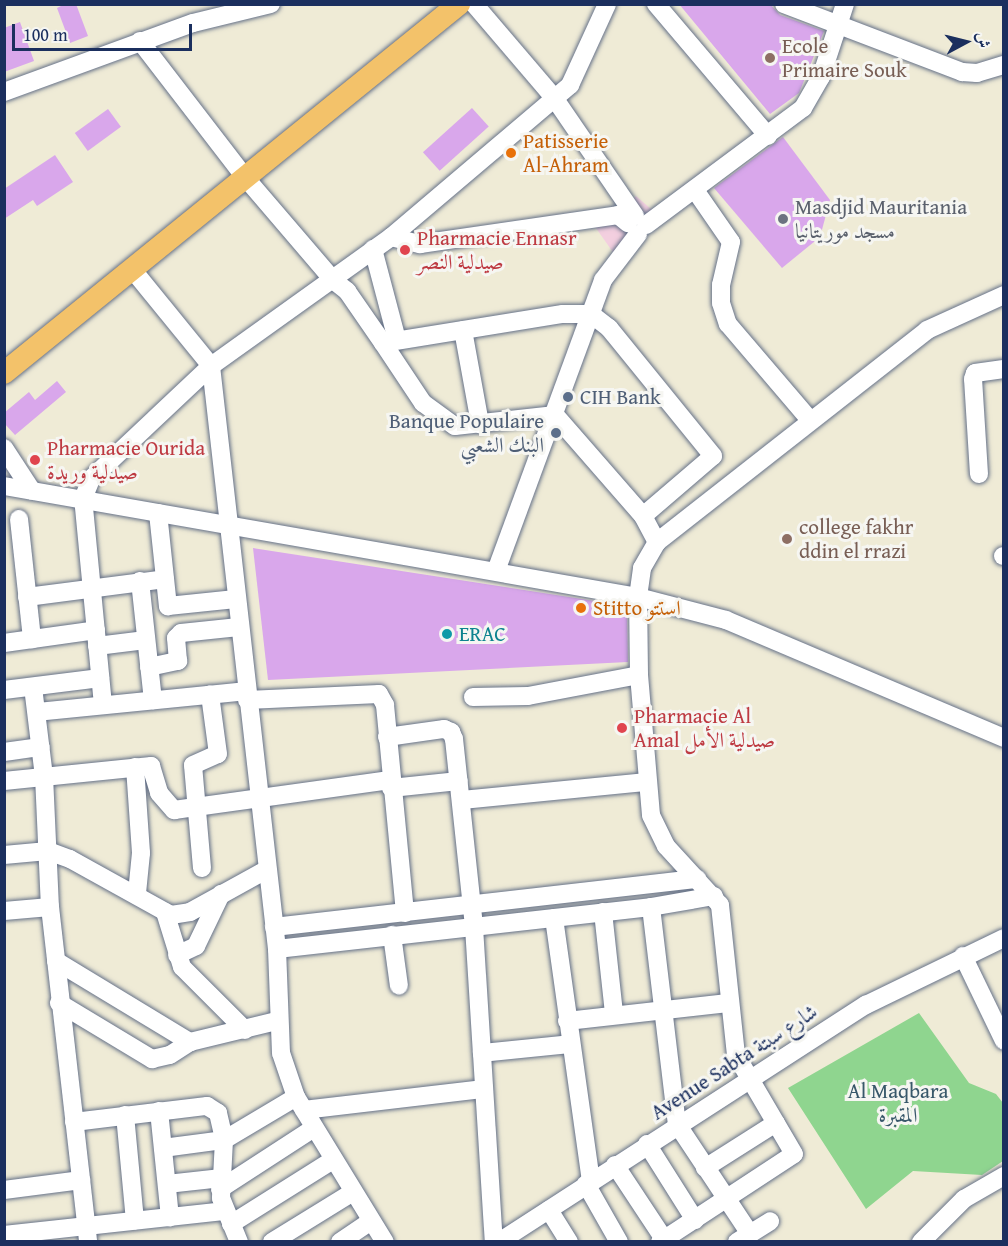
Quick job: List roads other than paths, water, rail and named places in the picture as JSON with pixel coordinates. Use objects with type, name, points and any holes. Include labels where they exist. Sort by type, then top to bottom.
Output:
[{"type":"main road","points":[[7,365],[132,269],[459,4]]},
{"type":"street","points":[[4,92],[140,41],[272,4]]},
{"type":"street","points":[[474,4],[555,99],[636,225]]},
{"type":"street","points":[[103,705],[83,499],[95,473],[211,366],[391,237],[555,99],[570,85],[607,4]]},
{"type":"street","points":[[656,4],[768,136]]},
{"type":"street","points":[[784,4],[962,72],[977,73],[1004,65]]},
{"type":"street","points":[[496,571],[591,314],[613,262],[636,225],[695,190],[803,108],[815,91],[845,4]]},
{"type":"street","points":[[140,41],[244,176],[333,280],[347,291],[390,342],[432,413],[455,426],[555,415]]},
{"type":"street","points":[[695,190],[731,242],[721,285],[721,303],[728,324],[810,420]]},
{"type":"street","points":[[391,237],[420,244],[618,215],[636,225]]},
{"type":"street","points":[[373,249],[390,342]]},
{"type":"street","points":[[132,269],[211,366],[266,870],[277,948],[277,1021],[281,1053],[300,1103],[385,1242]]},
{"type":"street","points":[[615,1165],[662,1240],[793,1156],[793,1148],[746,1078],[736,1055],[728,1003],[724,916],[714,896],[659,837],[651,815],[639,675],[638,597],[642,568],[657,542],[927,330],[1004,295]]},
{"type":"street","points":[[390,342],[563,314],[591,314],[640,363],[713,456],[643,516]]},
{"type":"street","points":[[463,330],[480,424]]},
{"type":"street","points":[[979,474],[973,379],[975,373],[1004,369]]},
{"type":"street","points":[[555,415],[643,516],[657,542]]},
{"type":"street","points":[[4,448],[32,491]]},
{"type":"street","points":[[4,486],[638,597],[726,620],[1004,738]]},
{"type":"street","points":[[158,513],[168,606]]},
{"type":"street","points":[[19,519],[32,639]]},
{"type":"street","points":[[27,597],[165,579]]},
{"type":"street","points":[[140,581],[153,700]]},
{"type":"street","points":[[143,610],[236,599]]},
{"type":"street","points":[[149,667],[178,661],[176,638],[181,633],[239,627]]},
{"type":"street","points":[[4,643],[32,639],[147,640]]},
{"type":"street","points":[[473,697],[528,696],[639,675]]},
{"type":"street","points":[[4,690],[100,678]]},
{"type":"street","points":[[33,687],[44,776],[50,907],[59,1003],[87,1234]]},
{"type":"street","points":[[37,712],[210,695],[379,694],[385,705],[405,913]]},
{"type":"street","points":[[202,868],[193,763],[218,754],[210,695]]},
{"type":"street","points":[[387,737],[451,732],[462,801],[474,927],[494,1242]]},
{"type":"street","points":[[4,752],[41,747]]},
{"type":"street","points":[[135,766],[141,834],[137,893]]},
{"type":"street","points":[[4,781],[135,766],[152,767],[157,790],[170,809],[391,784],[459,781]]},
{"type":"street","points":[[462,801],[647,782]]},
{"type":"street","points":[[4,855],[48,851],[95,870],[137,893],[165,912],[176,915],[190,912],[266,870]]},
{"type":"street","points":[[274,927],[697,879]]},
{"type":"street","points":[[177,955],[199,942],[221,894]]},
{"type":"street","points":[[277,948],[651,907],[714,896]]},
{"type":"street","points":[[4,911],[50,907]]},
{"type":"street","points":[[651,907],[677,1124],[726,1200],[744,1238],[770,1221]]},
{"type":"street","points":[[165,912],[177,955],[188,973],[245,1030]]},
{"type":"street","points":[[603,912],[614,1013]]},
{"type":"street","points":[[554,918],[588,1182],[619,1242]]},
{"type":"street","points":[[392,935],[399,986]]},
{"type":"street","name":"Avenue Sabta شارع سبتة","points":[[499,1242],[746,1078],[866,1005],[1004,938]]},
{"type":"street","points":[[963,956],[1004,1041]]},
{"type":"street","points":[[56,961],[190,1042]]},
{"type":"street","points":[[59,1003],[152,1059],[170,1055],[190,1042],[277,1021]]},
{"type":"street","points":[[567,1021],[614,1013],[728,1003]]},
{"type":"street","points":[[482,1053],[571,1044]]},
{"type":"street","points":[[163,1148],[224,1140],[300,1103],[484,1089]]},
{"type":"street","points":[[74,1122],[211,1106],[220,1118],[224,1140],[221,1184],[228,1218],[239,1242]]},
{"type":"street","points":[[159,1111],[170,1217]]},
{"type":"street","points":[[125,1115],[135,1221]]},
{"type":"street","points":[[705,1168],[776,1123]]},
{"type":"street","points":[[166,1184],[221,1184],[314,1128]]},
{"type":"street","points":[[647,1144],[695,1220]]},
{"type":"street","points":[[4,1235],[87,1234],[135,1221],[170,1217],[228,1218],[333,1160]]},
{"type":"street","points":[[921,1242],[964,1199],[1004,1176]]},
{"type":"street","points":[[4,1190],[81,1180]]},
{"type":"street","points":[[273,1242],[353,1192]]},
{"type":"street","points":[[549,1210],[569,1242]]},
{"type":"street","points":[[340,1242],[371,1221]]},
{"type":"place","name":"Ecole Primaire Souk","points":[[770,58]]},
{"type":"place","name":"Patisserie Al-Ahram","points":[[511,153]]},
{"type":"place","name":"Masdjid Mauritania مسجد موريتانيا","points":[[783,219]]},
{"type":"place","name":"Pharmacie Ennasr صيدلية النصر","points":[[405,250]]},
{"type":"place","name":"CIH Bank","points":[[568,397]]},
{"type":"place","name":"Banque Populaire البنك الشعبي","points":[[556,433]]},
{"type":"place","name":"Pharmacie Ourida صيدلية وريدة","points":[[35,460]]},
{"type":"place","name":"college fakhr ddin el rrazi","points":[[787,539]]},
{"type":"place","name":"Stitto استتو","points":[[581,608]]},
{"type":"place","name":"ERAC","points":[[447,634]]},
{"type":"place","name":"Pharmacie Al Amal صيدلية الأمل","points":[[622,728]]},
{"type":"park label","name":"Al Maqbara المقبرة","points":[[898,1103]]}]
